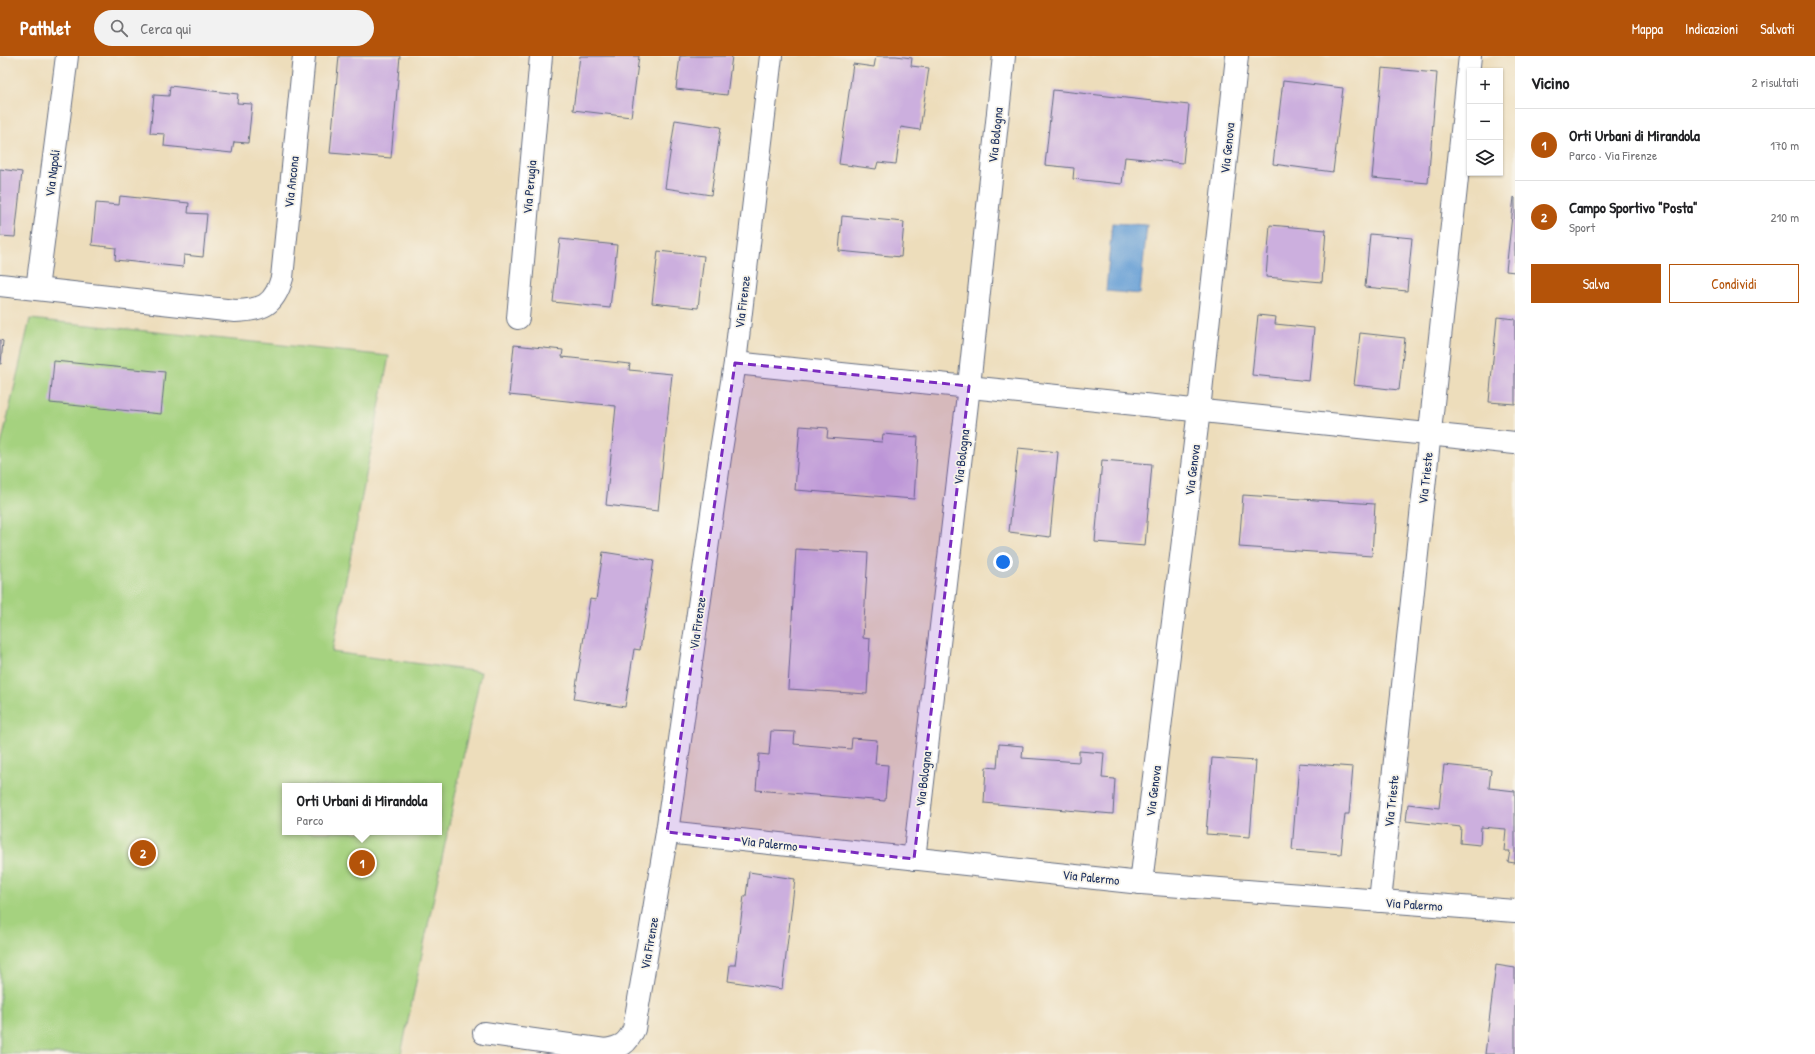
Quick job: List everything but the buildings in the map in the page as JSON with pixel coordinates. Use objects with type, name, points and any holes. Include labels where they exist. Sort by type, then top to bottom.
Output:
[{"type":"street","name":"Via Napoli","points":[[37,289],[66,56]]},
{"type":"street","name":"Via Ancona","points":[[37,289],[234,311],[249,311],[268,304],[279,288],[282,278],[304,56]]},
{"type":"street","name":"Via Perugia","points":[[518,318],[541,56]]},
{"type":"street","name":"Via Firenze","points":[[484,1033],[605,1050],[617,1048],[628,1040],[634,1029],[668,832],[734,364],[771,56]]},
{"type":"street","name":"Via Bologna","points":[[914,859],[969,386],[1004,56]]},
{"type":"street","name":"Via Genova","points":[[1141,883],[1199,410],[1237,56]]},
{"type":"street","name":"Via Trieste","points":[[1380,901],[1470,56]]},
{"type":"street","points":[[0,285],[37,289]]},
{"type":"street","points":[[734,364],[969,386],[1515,443]]},
{"type":"street","name":"Via Palermo","points":[[668,832],[1141,883],[1515,912]]},
{"type":"highlighted area","points":[[735,363],[969,386],[914,859],[667,832]]},
{"type":"green space","points":[[30,319],[389,356],[332,652],[481,672],[401,1054],[0,1054],[0,450]]},
{"type":"water","points":[[1112,223],[1147,225],[1140,294],[1106,291]]},
{"type":"place","name":"Campo Sportivo \"Posta\"","points":[[143,853]]},
{"type":"place","name":"Orti Urbani di Mirandola","points":[[362,863]]}]
